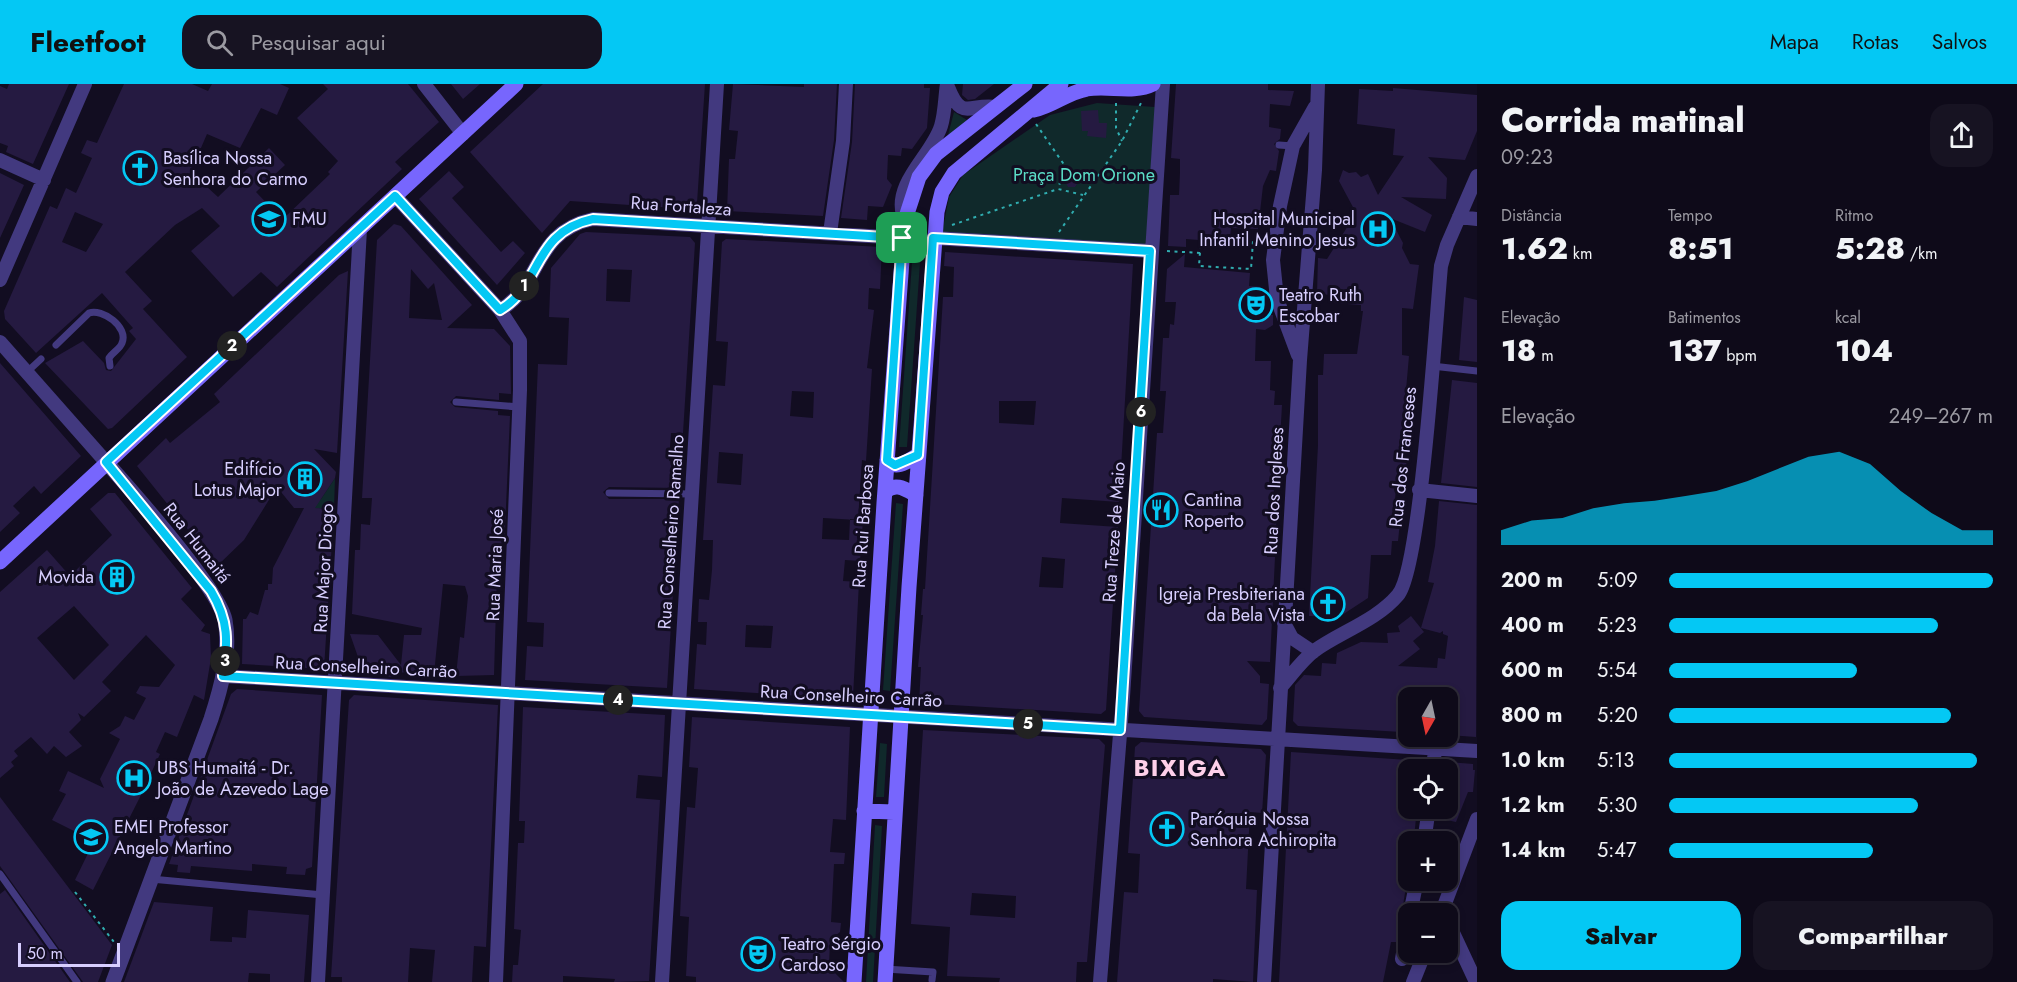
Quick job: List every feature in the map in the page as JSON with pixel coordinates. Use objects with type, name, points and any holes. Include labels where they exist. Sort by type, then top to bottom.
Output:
[{"type":"main road","points":[[0,562],[516,84]]},
{"type":"main road","points":[[905,220],[919,177],[936,154],[1025,84]]},
{"type":"main road","points":[[885,976],[894,812],[934,234],[942,192],[954,173],[1061,84]]},
{"type":"main road","points":[[1028,111],[1045,108],[1085,89],[1143,88],[1152,84]]},
{"type":"main road","name":"Rua Rui Barbosa","points":[[854,982],[887,460],[905,220]]},
{"type":"main road","points":[[887,460],[895,465],[901,465],[918,455]]},
{"type":"main road","points":[[885,492],[889,488],[899,486],[916,495]]},
{"type":"main road","points":[[864,811],[894,812]]},
{"type":"street","points":[[0,280],[85,84]]},
{"type":"street","points":[[424,84],[463,134]]},
{"type":"street","name":"Rua Conselheiro Ramalho","points":[[662,982],[717,84]]},
{"type":"street","points":[[830,233],[843,141],[846,84]]},
{"type":"street","points":[[947,84],[953,100],[963,110],[974,110],[986,106],[996,107]]},
{"type":"street","name":"Rua Rui Barbosa","points":[[905,220],[902,208],[908,182],[941,126],[947,84]]},
{"type":"street","name":"Rua Treze de Maio","points":[[1100,982],[1157,251],[1162,84]]},
{"type":"street","name":"Rua dos Ingleses","points":[[1264,982],[1276,739],[1300,360],[1315,170],[1318,84]]},
{"type":"street","name":"Rua dos Ingleses","points":[[1300,360],[1277,299],[1273,260],[1286,146],[1316,105]]},
{"type":"street","points":[[0,160],[44,180]]},
{"type":"street","name":"Rua dos Franceses","points":[[1280,688],[1313,652],[1386,607],[1399,594],[1409,567],[1419,490],[1441,266],[1477,176]]},
{"type":"street","name":"Rua Maria José","points":[[395,196],[500,310],[520,341],[496,982]]},
{"type":"street","points":[[1459,217],[1477,219]]},
{"type":"street","name":"Rua Fortaleza","points":[[500,310],[519,295],[539,258],[552,241],[565,229],[578,222],[614,220],[902,238]]},
{"type":"street","name":"Rua Major Diogo","points":[[318,982],[360,228]]},
{"type":"street","points":[[934,234],[1051,245],[1157,251]]},
{"type":"street","name":"Rua Humaitá","points":[[0,342],[106,462],[211,591],[222,609],[225,621],[226,652],[223,676],[211,719],[112,982]]},
{"type":"street","points":[[1419,490],[1477,496]]},
{"type":"street","points":[[1284,623],[1292,638],[1313,652]]},
{"type":"street","name":"Rua Conselheiro Carrão","points":[[223,676],[1477,751]]},
{"type":"street","points":[[1434,759],[1435,749]]},
{"type":"street","points":[[1445,903],[1477,819]]},
{"type":"street","points":[[1458,943],[1476,982]]},
{"type":"street","points":[[1413,982],[1421,963]]},
{"type":"lane","points":[[56,345],[88,313],[95,311],[104,313],[122,330],[123,336],[121,345],[109,358],[110,366]]},
{"type":"lane","points":[[27,372],[41,359]]},
{"type":"lane","points":[[1431,366],[1477,371]]},
{"type":"lane","points":[[456,402],[519,407]]},
{"type":"lane","points":[[609,493],[692,494]]},
{"type":"lane","points":[[0,874],[77,982]]},
{"type":"lane","points":[[151,879],[323,895]]},
{"type":"lane","points":[[885,976],[933,972],[932,980]]},
{"type":"path","points":[[1115,88],[1116,128],[1122,141]]},
{"type":"path","points":[[1051,245],[1122,141],[1142,105]]},
{"type":"path","points":[[1028,111],[1065,166],[1058,189]]},
{"type":"path","points":[[934,234],[1058,189],[1083,195]]},
{"type":"path","points":[[1201,238],[1253,241],[1251,269],[1199,266],[1200,253],[1201,238]]},
{"type":"path","points":[[1157,251],[1200,253]]},
{"type":"path","points":[[75,892],[123,953]]},
{"type":"green space","name":"Praça Dom Orione","points":[[1097,103],[1155,107],[1146,245],[942,233],[949,197],[963,175],[1050,115]]},
{"type":"green space","points":[[954,112],[967,120],[947,139]]},
{"type":"green space","points":[[913,248],[921,249],[907,447],[899,447]]},
{"type":"green space","points":[[335,478],[334,509],[310,508],[321,499]]},
{"type":"green space","points":[[896,503],[903,504],[890,691],[883,690]]},
{"type":"green space","points":[[880,743],[887,744],[884,797],[876,797]]},
{"type":"green space","points":[[875,825],[882,826],[873,982],[866,982]]},
{"type":"building","points":[[9,84],[69,84],[33,164],[6,152],[8,146],[0,143],[0,86],[7,89]]},
{"type":"building","points":[[124,84],[192,84],[208,91],[212,84],[280,84],[289,88],[277,115],[261,108],[240,148],[207,134],[188,178],[206,186],[218,197],[269,148],[285,165],[256,192],[277,214],[280,211],[285,217],[330,174],[328,172],[338,161],[297,118],[328,89],[323,84],[408,84],[439,122],[395,162],[402,169],[277,287],[261,272],[233,297],[191,251],[220,226],[202,208],[175,225],[125,272],[152,301],[143,309],[187,357],[112,428],[108,429],[45,363],[83,341],[104,363],[106,370],[111,371],[136,339],[129,331],[133,328],[102,293],[36,353],[5,319],[4,311],[50,206],[57,209],[66,188],[76,193],[92,158],[81,153],[87,140],[97,143]],"holes":[[[75,212],[103,224],[86,252],[62,242]]]},
{"type":"building","points":[[451,84],[480,84],[463,99]]},
{"type":"building","points":[[543,84],[705,84],[697,203],[690,209],[570,201],[542,233],[470,152]]},
{"type":"building","points":[[733,84],[804,87],[804,84],[837,84],[834,140],[823,216],[727,211],[729,159],[735,159],[738,131],[729,130]]},
{"type":"building","points":[[855,84],[924,84],[924,88],[930,88],[927,128],[912,149],[902,148],[901,156],[888,155],[887,179],[892,185],[883,207],[868,206],[867,220],[841,218],[852,142]]},
{"type":"building","points":[[963,84],[994,84],[975,99],[968,100],[962,95]]},
{"type":"building","points":[[1176,84],[1268,84],[1268,90],[1294,91],[1290,106],[1270,104],[1269,127],[1281,129],[1280,139],[1274,144],[1279,151],[1276,171],[1270,170],[1263,186],[1258,229],[1231,228],[1230,238],[1200,236],[1199,240],[1186,239],[1186,247],[1168,246],[1170,195],[1179,195],[1180,159],[1171,158]]},
{"type":"building","points":[[1393,88],[1477,95],[1477,131],[1465,160],[1428,157],[1447,178],[1446,199],[1401,197],[1432,215],[1425,232],[1390,218],[1403,243],[1402,248],[1410,264],[1419,265],[1413,309],[1402,308],[1402,355],[1409,356],[1400,458],[1407,459],[1403,488],[1396,488],[1394,513],[1401,513],[1398,541],[1392,541],[1391,555],[1371,555],[1368,598],[1339,617],[1309,616],[1318,445],[1318,375],[1323,375],[1324,354],[1357,354],[1363,311],[1361,311],[1361,305],[1333,303],[1333,295],[1317,294],[1318,258],[1327,259],[1353,218],[1354,209],[1339,181],[1343,170],[1349,173],[1356,172],[1361,177],[1368,174],[1378,195],[1404,156],[1393,155],[1395,129],[1357,124],[1359,89],[1393,91]]},
{"type":"building","points":[[1098,110],[1099,123],[1107,123],[1106,138],[1087,136],[1088,131],[1082,131],[1081,111]]},
{"type":"building","points":[[449,171],[464,187],[452,198],[501,252],[513,241],[525,253],[497,285],[419,199]]},
{"type":"building","points":[[0,173],[24,185],[0,238]]},
{"type":"building","points":[[1069,174],[1076,175],[1079,181],[1075,187],[1068,187],[1065,181]]},
{"type":"building","points":[[394,224],[401,226],[472,305],[447,328],[494,329],[510,346],[511,394],[499,393],[499,400],[456,396],[450,402],[455,407],[498,411],[498,415],[510,416],[503,574],[497,574],[494,675],[456,676],[460,637],[464,638],[468,596],[465,586],[443,584],[434,674],[394,672],[393,677],[379,676],[368,670],[358,657],[350,634],[378,635],[401,665],[404,635],[421,635],[422,628],[352,614],[355,550],[360,550],[361,524],[370,525],[372,498],[362,498],[377,240]],"holes":[[[411,269],[428,289],[434,283],[442,320],[409,318]]]},
{"type":"building","points":[[586,232],[690,237],[695,243],[683,433],[671,433],[669,461],[681,462],[680,488],[609,487],[603,492],[609,499],[679,499],[667,688],[525,680],[527,646],[543,647],[544,623],[527,622],[538,364],[567,365],[569,318],[549,317],[551,268],[580,234]],"holes":[[[607,269],[632,270],[630,302],[606,301]]]},
{"type":"building","points":[[726,239],[882,247],[880,289],[869,288],[868,309],[874,310],[867,368],[872,369],[866,461],[862,460],[858,520],[863,520],[860,561],[845,560],[843,581],[859,582],[853,697],[847,699],[694,689],[697,644],[706,645],[707,622],[698,622],[699,599],[709,600],[712,570],[713,540],[703,540],[713,385],[725,386],[728,342],[716,341],[722,242]],"holes":[[[792,391],[814,392],[813,418],[790,416]],[[719,452],[743,454],[741,485],[717,483]],[[823,518],[850,520],[849,540],[822,539]],[[746,625],[773,626],[771,648],[745,647]]]},
{"type":"building","points":[[945,252],[1133,264],[1119,502],[1062,498],[1060,523],[1118,527],[1106,710],[1101,714],[919,703],[921,667],[918,667],[923,615],[921,615],[923,589],[925,589],[943,297],[953,297],[954,267],[944,266]],"holes":[[[999,401],[1036,401],[1034,425],[999,423]],[[1042,557],[1065,559],[1063,588],[1039,587]]]},
{"type":"building","points":[[1185,254],[1184,267],[1250,273],[1249,286],[1261,287],[1263,291],[1262,314],[1273,315],[1273,325],[1265,330],[1256,329],[1255,361],[1271,361],[1270,390],[1275,391],[1274,405],[1282,405],[1278,476],[1275,476],[1272,512],[1277,513],[1276,527],[1268,527],[1267,557],[1275,557],[1270,662],[1247,661],[1260,676],[1260,683],[1269,684],[1267,719],[1262,725],[1144,717],[1139,711],[1157,433],[1163,433],[1166,391],[1160,391],[1163,338],[1169,338],[1170,324],[1174,325],[1176,302],[1165,302],[1167,269]]},
{"type":"building","points":[[348,271],[337,453],[314,449],[336,472],[335,478],[315,508],[334,509],[324,669],[242,664],[243,619],[246,619],[250,612],[258,615],[265,590],[268,590],[268,584],[272,584],[273,568],[304,508],[294,508],[277,487],[244,540],[217,566],[137,466],[166,438],[170,443],[220,402],[214,394],[339,275]]},
{"type":"building","points":[[1464,297],[1477,300],[1477,362],[1459,360]]},
{"type":"building","points":[[0,363],[81,456],[41,494],[34,486],[13,506],[20,513],[0,532]]},
{"type":"building","points":[[1452,380],[1477,383],[1477,487],[1441,483]]},
{"type":"building","points":[[108,493],[115,493],[192,588],[181,599],[205,625],[201,631],[210,634],[211,658],[204,700],[194,695],[177,737],[165,732],[156,752],[160,754],[93,890],[75,880],[94,841],[52,820],[66,794],[59,791],[68,771],[104,788],[100,779],[120,739],[109,733],[120,726],[125,716],[134,720],[146,698],[136,693],[140,686],[159,687],[175,665],[146,635],[102,682],[111,691],[84,717],[78,713],[81,720],[69,732],[82,746],[66,757],[54,746],[47,754],[31,737],[14,751],[18,756],[11,762],[14,766],[0,778],[0,592],[47,550],[70,576],[112,535],[90,509]],"holes":[[[74,606],[109,645],[74,680],[37,638]]]},
{"type":"building","points":[[1439,501],[1477,505],[1476,737],[1458,736],[1458,687],[1398,687],[1398,732],[1298,726],[1293,721],[1295,685],[1304,675],[1321,676],[1322,663],[1336,664],[1337,653],[1361,642],[1388,643],[1387,633],[1400,632],[1398,626],[1411,616],[1424,632],[1413,641],[1420,649],[1398,666],[1437,668],[1438,658],[1445,659],[1448,636],[1443,634],[1443,631],[1440,633],[1421,628],[1434,583],[1428,582],[1435,546]]},
{"type":"building","points":[[237,689],[322,695],[312,867],[306,869],[305,875],[286,874],[287,867],[252,864],[252,871],[191,866],[190,873],[177,872],[178,865],[169,864],[231,694]]},
{"type":"building","points":[[354,695],[498,705],[486,947],[474,946],[472,982],[432,982],[435,950],[410,948],[408,982],[342,982],[342,977],[331,977],[349,700]]},
{"type":"building","points":[[523,707],[665,715],[662,777],[638,775],[636,798],[660,800],[649,981],[614,982],[615,979],[563,976],[563,982],[512,982],[513,965],[518,965],[521,930],[514,929],[518,843],[524,843],[525,821],[519,821]]},
{"type":"building","points":[[692,717],[850,727],[846,820],[833,819],[830,852],[845,853],[844,864],[834,864],[831,922],[841,923],[840,932],[830,940],[829,967],[844,982],[696,982],[696,977],[686,976],[689,917],[680,916],[687,807],[695,808],[698,768],[689,767]]},
{"type":"building","points":[[923,730],[1099,739],[1105,745],[1087,962],[1077,962],[1076,982],[999,982],[1000,978],[947,976],[950,927],[911,924]],"holes":[[[972,893],[1016,896],[1015,918],[970,915]]]},
{"type":"building","points":[[1141,742],[1261,749],[1266,755],[1262,813],[1250,812],[1246,889],[1257,890],[1253,982],[1213,979],[1213,982],[1117,982],[1124,892],[1138,893],[1140,854],[1128,853],[1135,747]]},
{"type":"building","points":[[1291,752],[1398,759],[1398,819],[1416,819],[1415,831],[1398,831],[1398,891],[1405,891],[1403,903],[1398,903],[1398,932],[1396,942],[1391,942],[1383,982],[1279,982]]},
{"type":"building","points":[[1458,763],[1473,764],[1473,770],[1475,770],[1473,792],[1468,792],[1458,817]]},
{"type":"building","points":[[0,797],[112,945],[98,982],[83,982],[0,866]]},
{"type":"building","points":[[1442,819],[1457,819],[1456,822]]},
{"type":"building","points":[[5,890],[70,982],[0,982],[0,894]]},
{"type":"building","points":[[154,902],[213,907],[210,941],[232,942],[232,937],[246,938],[248,910],[309,915],[304,982],[270,982],[270,974],[249,973],[248,982],[124,982]]},
{"type":"place","name":"Basílica Nossa Senhora do Carmo","points":[[140,168]]},
{"type":"place","name":"FMU","points":[[269,219]]},
{"type":"place","name":"Hospital Municipal Infantil Menino Jesus","points":[[1378,229]]},
{"type":"place","name":"Teatro Ruth Escobar","points":[[1256,305]]},
{"type":"place","name":"Edifício Lotus Major","points":[[305,479]]},
{"type":"place","name":"Cantina Roperto","points":[[1161,510]]},
{"type":"place","name":"Movida","points":[[117,577]]},
{"type":"place","name":"Igreja Presbiteriana da Bela Vista","points":[[1328,604]]},
{"type":"place","name":"UBS Humaitá - Dr. João de Azevedo Lage","points":[[134,778]]},
{"type":"place","name":"Paróquia Nossa Senhora Achiropita","points":[[1167,829]]},
{"type":"place","name":"EMEI Professor Angelo Martino","points":[[91,837]]},
{"type":"place","name":"Teatro Sérgio Cardoso","points":[[758,954]]},
{"type":"district","name":"BIXIGA","points":[[1180,767]]},
{"type":"route","points":[[395,196],[500,310],[513,303],[539,258],[552,241],[565,229],[578,222],[593,219],[902,238],[887,460],[888,463],[895,465],[906,463],[918,455],[933,238],[1150,251],[1120,730],[223,676],[226,652],[225,621],[222,609],[211,591],[106,462],[395,196]]}]
